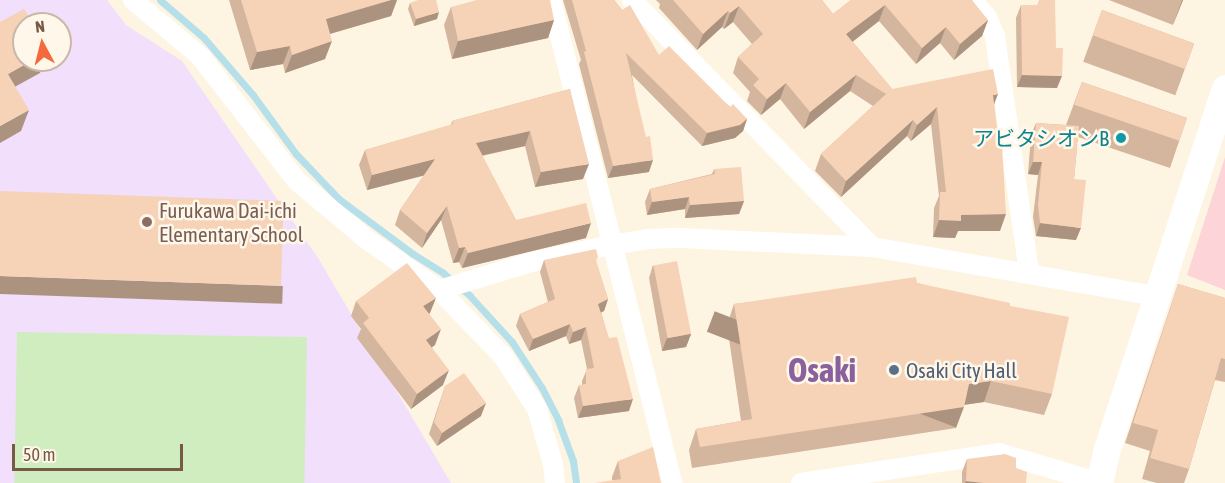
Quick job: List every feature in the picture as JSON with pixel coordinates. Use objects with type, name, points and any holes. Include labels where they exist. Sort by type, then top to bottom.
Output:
[{"type":"street","points":[[133,0],[200,56],[297,181],[365,238],[443,288],[503,357],[537,409],[553,464],[555,483]]},
{"type":"street","points":[[551,0],[672,483]]},
{"type":"street","points":[[632,0],[872,248]]},
{"type":"street","points":[[972,0],[987,17],[995,36],[1029,273]]},
{"type":"street","points":[[801,483],[999,453],[1099,483],[1106,452],[1167,287],[1225,88]]},
{"type":"street","points":[[443,288],[531,262],[611,245],[647,239],[681,238],[872,248],[1029,273],[1167,287]]},
{"type":"shaded area","name":"Furukawa Dai-ichi Elementary School","points":[[0,0],[107,0],[126,25],[182,61],[318,258],[451,483],[0,483]]},
{"type":"shaded area","points":[[1225,157],[1225,290],[1187,275]]},
{"type":"green space","points":[[17,332],[307,337],[304,483],[14,483]]},
{"type":"building","points":[[241,0],[391,0],[326,19],[332,41],[292,55],[290,46],[257,52]]},
{"type":"building","points":[[418,0],[436,0],[439,12],[416,19],[410,3]]},
{"type":"building","points":[[477,0],[550,0],[554,20],[458,41],[451,7]]},
{"type":"building","points":[[572,0],[614,0],[622,10],[630,5],[659,55],[669,46],[730,107],[733,104],[747,119],[740,125],[707,133],[626,53],[646,137],[650,136],[653,160],[613,166]]},
{"type":"building","points":[[673,0],[822,0],[833,14],[851,0],[972,0],[988,20],[960,44],[946,27],[922,48],[885,5],[846,34],[892,89],[993,69],[998,94],[993,95],[999,144],[1002,144],[1006,214],[961,215],[961,221],[939,220],[940,192],[946,192],[937,107],[917,125],[913,120],[846,181],[821,154],[886,94],[856,75],[810,112],[786,83],[767,99],[753,85],[759,79],[738,57],[763,34],[739,6],[730,13],[728,11],[703,34]]},
{"type":"building","points":[[1039,0],[1055,0],[1056,48],[1063,48],[1062,76],[1022,75],[1021,5],[1037,5]]},
{"type":"building","points":[[1102,10],[1194,44],[1185,69],[1093,35]]},
{"type":"building","points":[[12,16],[12,72],[8,74],[29,110],[0,126],[0,22]]},
{"type":"building","points":[[1082,82],[1187,118],[1179,141],[1074,105]]},
{"type":"building","points":[[570,89],[589,164],[541,172],[530,131],[476,143],[516,220],[586,203],[591,223],[468,253],[465,247],[459,248],[447,206],[427,233],[400,210],[435,159],[372,175],[365,150],[453,124],[452,121]]},
{"type":"building","points":[[1036,123],[1079,126],[1074,179],[1086,180],[1081,228],[1040,223],[1038,205],[1042,162],[1033,162]]},
{"type":"building","points":[[741,167],[744,201],[690,205],[689,197],[652,202],[650,189],[715,174],[714,169]]},
{"type":"building","points":[[0,191],[284,201],[281,286],[0,276]]},
{"type":"building","points":[[596,249],[598,257],[596,260],[608,299],[598,304],[609,338],[617,337],[633,399],[583,406],[579,385],[586,384],[586,369],[594,368],[586,327],[573,332],[570,324],[533,339],[520,314],[555,299],[544,260]]},
{"type":"building","points":[[677,261],[691,334],[668,338],[653,266]]},
{"type":"building","points":[[407,263],[436,298],[423,306],[441,329],[426,340],[449,370],[417,394],[363,323],[369,318],[356,301]]},
{"type":"building","name":"Osaki City Hall","points":[[916,277],[917,283],[1010,303],[1010,306],[1069,317],[1052,394],[991,381],[969,384],[964,407],[700,447],[696,429],[752,419],[734,304]]},
{"type":"building","points":[[1178,284],[1225,298],[1225,359],[1221,358],[1189,469],[1150,458],[1158,430],[1133,423]]},
{"type":"building","points":[[464,373],[486,403],[442,433],[434,422],[445,386]]},
{"type":"building","points":[[653,447],[661,483],[595,483],[621,479],[618,461]]},
{"type":"building","points":[[1005,454],[1016,458],[1016,468],[1027,472],[1026,483],[966,481],[967,459]]},
{"type":"waterway","points":[[160,0],[204,38],[253,95],[296,154],[339,199],[413,254],[443,273],[470,296],[512,342],[542,388],[558,420],[573,461],[576,483]]},
{"type":"place","name":"アビタシオンB","points":[[1121,138]]},
{"type":"place","name":"Furukawa Dai-ichi Elementary School","points":[[147,222]]},
{"type":"place","name":"Osaki City Hall","points":[[894,370]]},
{"type":"district","name":"Osaki","points":[[822,371]]}]
